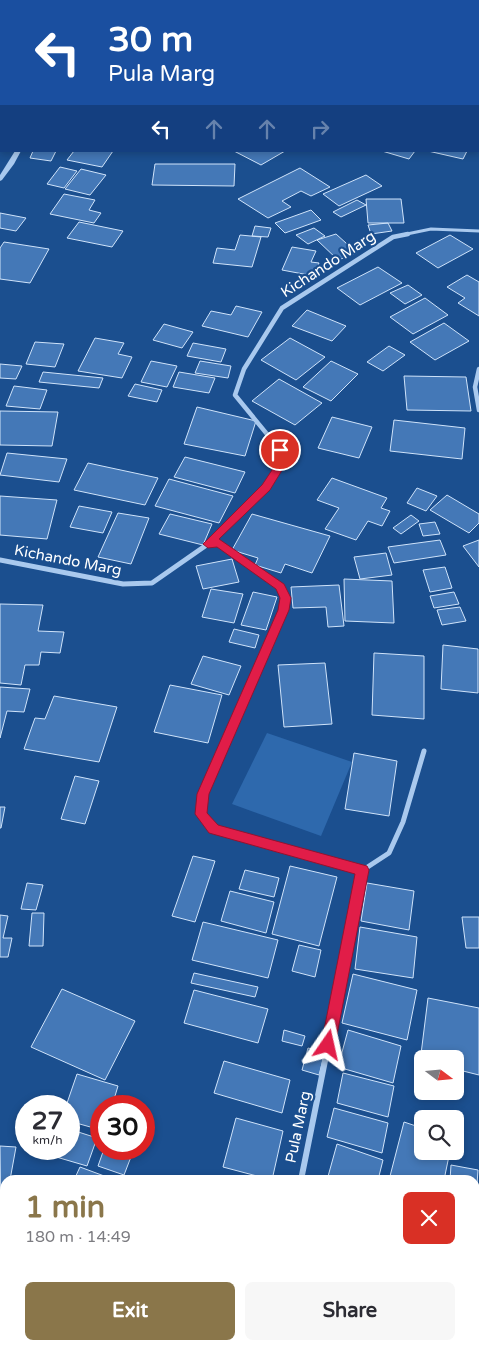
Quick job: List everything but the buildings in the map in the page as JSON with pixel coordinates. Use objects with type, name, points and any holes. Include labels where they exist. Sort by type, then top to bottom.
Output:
[{"type":"street","points":[[0,179],[12,164],[18,152]]},
{"type":"street","name":"Kichando Marg","points":[[0,560],[123,584],[152,583],[208,544],[266,487],[279,467],[280,450],[235,395],[244,369],[260,340],[282,308],[393,237],[431,229],[479,231]]},
{"type":"street","points":[[479,369],[475,387],[479,410]]},
{"type":"street","points":[[208,544],[219,543],[281,587],[286,598],[283,610],[203,794],[201,814],[214,829],[362,870],[389,853],[403,822],[424,751]]},
{"type":"street","name":"Pula Marg","points":[[302,1175],[362,870]]},
{"type":"shaded area","points":[[267,733],[352,762],[321,836],[232,804]]},
{"type":"route","points":[[280,450],[279,467],[266,487],[208,544],[219,543],[281,587],[286,598],[283,610],[203,794],[201,814],[214,829],[362,870],[328,1045]]}]
